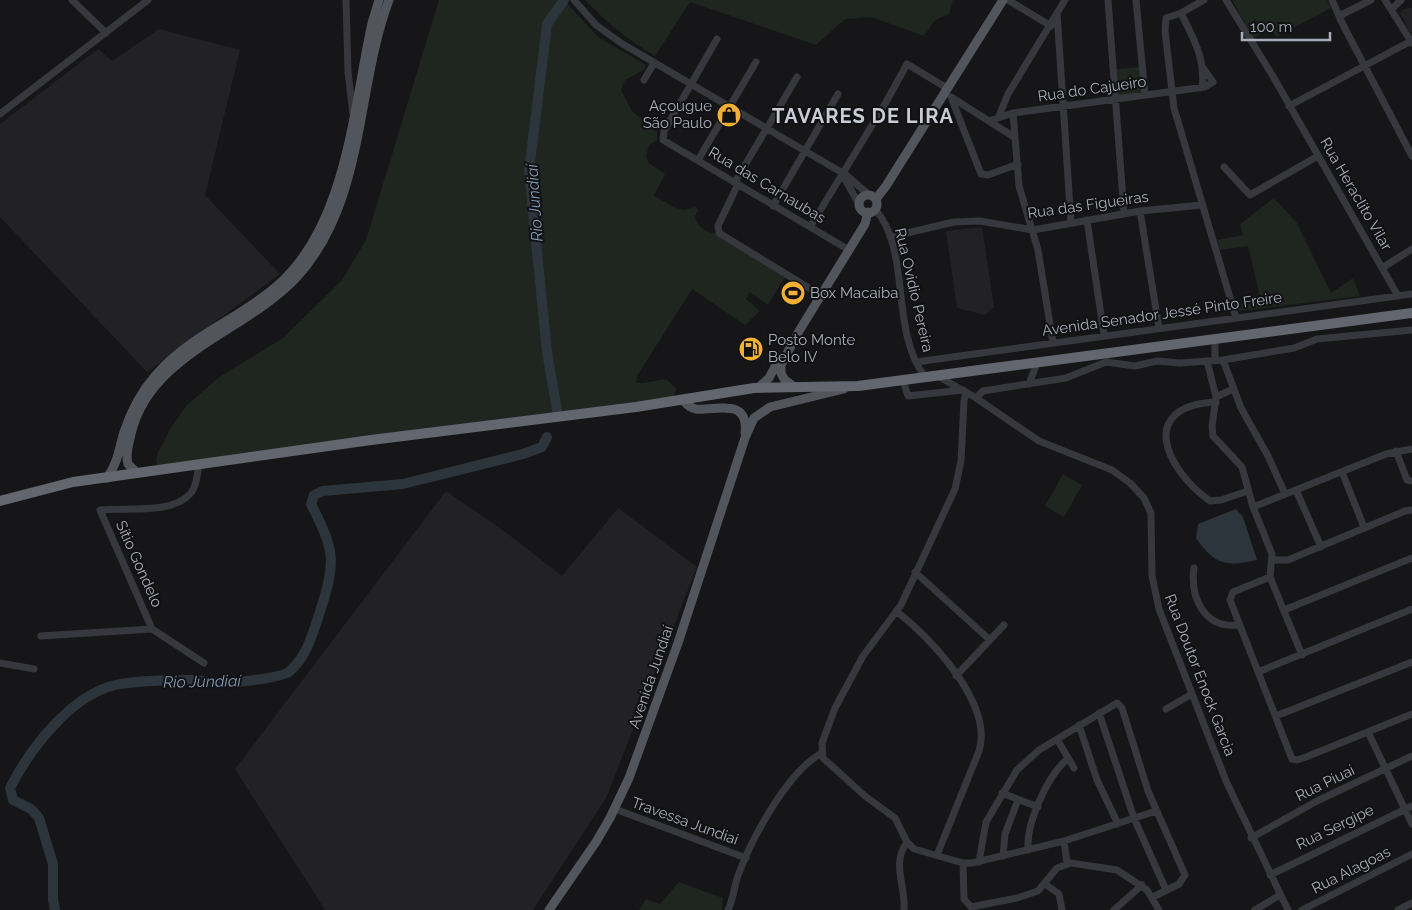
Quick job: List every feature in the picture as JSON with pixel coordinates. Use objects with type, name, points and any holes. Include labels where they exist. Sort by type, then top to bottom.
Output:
[{"type":"highway","points":[[0,501],[62,484],[683,400],[759,387],[858,386],[1037,364],[1103,359],[1215,339],[1330,322],[1412,313]]},
{"type":"main road","points":[[107,478],[123,453],[140,410],[163,376],[269,302],[290,284],[312,257],[338,211],[357,118],[372,23],[379,0]]},
{"type":"main road","points":[[357,118],[389,0]]},
{"type":"main road","points":[[759,387],[768,378],[822,296],[865,224],[870,204],[886,186],[947,93],[1003,0]]},
{"type":"main road","points":[[792,343],[780,370],[784,379],[793,386]]},
{"type":"main road","name":"Avenida Jundiaí","points":[[549,910],[596,842],[615,810],[650,722],[745,438],[754,418],[770,407],[858,386]]},
{"type":"main road","name":"Avenida Jundiaí","points":[[683,400],[696,409],[722,407],[742,414],[746,421],[745,438]]},
{"type":"main road","points":[[123,453],[128,464],[137,474]]},
{"type":"street","points":[[72,0],[106,33]]},
{"type":"street","points":[[0,114],[148,0]]},
{"type":"street","points":[[346,0],[348,72],[357,118]]},
{"type":"street","points":[[1008,0],[1051,26]]},
{"type":"street","points":[[999,116],[1008,94],[1051,26],[1065,0]]},
{"type":"street","points":[[1108,0],[1124,213]]},
{"type":"street","points":[[1136,0],[1145,95]]},
{"type":"street","points":[[1204,0],[1181,13],[1166,18],[1165,32],[1174,108],[1236,318]]},
{"type":"street","name":"Rua Heraclito Vilar","points":[[1226,0],[1398,296]]},
{"type":"street","points":[[1332,0],[1412,156]]},
{"type":"street","points":[[1340,18],[1343,14],[1371,0]]},
{"type":"street","points":[[1289,106],[1411,42],[1385,0]]},
{"type":"street","points":[[1392,9],[1401,0]]},
{"type":"street","points":[[575,1],[604,32],[654,64],[842,173],[870,204]]},
{"type":"street","points":[[1057,13],[1071,223]]},
{"type":"street","points":[[1181,13],[1199,52],[1204,69],[1201,87]]},
{"type":"street","points":[[691,85],[717,39]]},
{"type":"street","points":[[698,160],[756,62]]},
{"type":"street","points":[[644,80],[654,64]]},
{"type":"street","points":[[810,227],[885,104],[907,64],[1014,137]]},
{"type":"street","name":"Rua do Cajueiro","points":[[989,120],[999,116],[1201,87],[1213,82],[1204,69]]},
{"type":"street","points":[[797,77],[737,183],[718,226],[719,233],[822,296]]},
{"type":"street","name":"Rua das Carnaubas","points":[[691,85],[663,134],[663,140],[849,250]]},
{"type":"street","points":[[947,93],[981,174],[988,175],[1018,164]]},
{"type":"street","points":[[774,206],[838,94]]},
{"type":"street","points":[[1012,114],[1019,186],[1033,230],[1042,269],[1053,343]]},
{"type":"street","points":[[1224,167],[1250,195],[1318,156]]},
{"type":"street","name":"Rua Ovidio Pereira","points":[[842,173],[870,204],[890,237],[904,323],[916,362],[925,377]]},
{"type":"street","name":"Rua das Figueiras","points":[[890,237],[940,224],[967,221],[986,222],[1033,230],[1124,213],[1202,205]]},
{"type":"street","points":[[1140,211],[1159,328]]},
{"type":"street","points":[[1087,220],[1104,335]]},
{"type":"street","points":[[1382,268],[1412,249]]},
{"type":"street","name":"Avenida Senador Jessé Pinto Freire","points":[[916,362],[1412,294]]},
{"type":"street","points":[[1330,322],[1332,337]]},
{"type":"street","points":[[976,398],[983,391],[1076,375],[1103,359],[1135,366],[1156,361],[1180,363],[1215,360],[1294,348],[1312,340],[1412,330]]},
{"type":"street","points":[[1215,339],[1216,399],[1212,426],[1214,436],[1242,467],[1253,507],[1269,546],[1272,560],[1270,577],[1302,655]]},
{"type":"street","points":[[1215,360],[1233,389],[1248,422],[1268,456],[1285,494]]},
{"type":"street","points":[[1029,384],[1037,364]]},
{"type":"street","name":"Rua Doutor Enock Garcia","points":[[938,376],[976,398],[1039,441],[1112,470],[1130,482],[1144,498],[1152,518],[1152,568],[1156,599],[1226,781],[1288,910]]},
{"type":"street","points":[[903,380],[908,396],[964,391],[962,454],[958,480],[896,611],[871,644],[848,681],[829,722],[822,753],[823,758],[836,772],[895,818],[906,842],[920,851],[963,863],[979,862],[1064,841],[1156,812]]},
{"type":"street","points":[[1233,389],[1216,399],[1191,405],[1174,417],[1166,437],[1169,455],[1178,470],[1210,501],[1221,500],[1248,491]]},
{"type":"street","points":[[1253,507],[1396,451],[1412,449]]},
{"type":"street","points":[[1396,451],[1407,480],[1412,481]]},
{"type":"street","name":"Sítio Gondelo","points":[[152,629],[100,510],[158,508],[178,502],[190,494],[195,485],[199,464]]},
{"type":"street","points":[[1342,472],[1364,527]]},
{"type":"street","points":[[1296,490],[1321,547]]},
{"type":"street","points":[[1272,560],[1288,560],[1364,527],[1412,510]]},
{"type":"street","points":[[1284,610],[1412,558]]},
{"type":"street","points":[[1194,568],[1192,587],[1200,606],[1220,623],[1238,625]]},
{"type":"street","points":[[915,572],[990,640]]},
{"type":"street","points":[[1270,577],[1240,588],[1230,596],[1230,602],[1290,756],[1294,760],[1412,714]]},
{"type":"street","points":[[1258,672],[1412,609]]},
{"type":"street","points":[[896,611],[928,639],[956,676],[977,711],[982,739],[937,855]]},
{"type":"street","points":[[956,676],[1004,625]]},
{"type":"street","points":[[41,636],[152,629],[204,663]]},
{"type":"street","points":[[1276,716],[1412,662]]},
{"type":"street","points":[[0,663],[34,669]]},
{"type":"street","points":[[1166,709],[1192,694]]},
{"type":"street","points":[[979,862],[986,822],[1002,793],[1024,762],[1057,739],[1116,703],[1122,708],[1136,757],[1156,812],[1185,875],[1183,881],[1153,897]]},
{"type":"street","points":[[1099,713],[1134,818],[1166,890]]},
{"type":"street","points":[[1079,725],[1097,780],[1118,824]]},
{"type":"street","points":[[1368,732],[1412,824]]},
{"type":"street","points":[[1057,739],[1074,768]]},
{"type":"street","points":[[728,910],[738,875],[776,802],[802,769],[822,753]]},
{"type":"street","name":"Rua Piuai","points":[[1252,838],[1317,801],[1412,756]]},
{"type":"street","points":[[1028,850],[1028,835],[1038,807],[1054,772],[1067,759]]},
{"type":"street","points":[[1002,793],[1038,807]]},
{"type":"street","points":[[1003,856],[1005,834],[1018,800]]},
{"type":"street","name":"Rua Sergipe","points":[[1270,875],[1412,806]]},
{"type":"street","name":"Travessa Jundiai","points":[[615,810],[746,858]]},
{"type":"street","points":[[1064,841],[1067,863]]},
{"type":"street","points":[[904,910],[904,892],[898,866],[901,850],[906,842]]},
{"type":"street","name":"Rua Alagoas","points":[[1302,910],[1412,854]]},
{"type":"street","points":[[963,863],[964,899],[967,905],[972,908],[1025,896],[1038,891],[1053,871],[1067,863],[1111,868],[1142,885],[1153,897],[1159,910]]},
{"type":"street","points":[[1045,884],[1059,894],[1062,910]]},
{"type":"street","points":[[1114,910],[1142,885]]},
{"type":"street","points":[[1255,910],[1280,895]]},
{"type":"street","points":[[1398,910],[1412,903]]},
{"type":"shaded area","points":[[439,0],[564,0],[598,37],[646,65],[644,70],[625,80],[621,90],[632,111],[657,132],[657,140],[649,145],[646,157],[649,163],[665,174],[654,196],[676,208],[684,210],[696,207],[698,210],[695,216],[702,228],[714,234],[724,235],[786,275],[768,305],[750,292],[746,299],[760,311],[745,325],[692,289],[637,376],[636,383],[666,379],[676,388],[673,400],[158,474],[156,459],[158,452],[172,426],[187,405],[218,378],[283,338],[342,280],[366,240]]},
{"type":"shaded area","points":[[585,0],[953,0],[949,14],[935,20],[924,36],[871,17],[845,19],[816,45],[690,2],[655,56],[618,30]]},
{"type":"shaded area","points":[[1232,0],[1327,0],[1331,8],[1276,37],[1272,29],[1253,38]]},
{"type":"shaded area","points":[[1412,8],[1412,36],[1400,13],[1404,9]]},
{"type":"shaded area","points":[[159,29],[240,50],[205,195],[280,274],[147,372],[0,217],[0,124],[98,49],[112,61]]},
{"type":"shaded area","points":[[1140,67],[1143,92],[1119,96],[1116,69]]},
{"type":"shaded area","points":[[1274,198],[1297,223],[1331,293],[1353,278],[1360,296],[1239,311],[1237,304],[1261,300],[1248,246],[1220,250],[1217,240],[1243,235],[1240,224]]},
{"type":"shaded area","points":[[982,227],[994,307],[985,315],[957,308],[946,231]]},
{"type":"shaded area","points":[[1063,474],[1082,485],[1064,517],[1045,506]]},
{"type":"shaded area","points":[[446,491],[504,531],[562,576],[618,508],[697,567],[606,798],[533,910],[325,910],[235,769]]},
{"type":"shaded area","points":[[1236,509],[1243,517],[1257,560],[1237,563],[1222,562],[1209,554],[1196,538],[1198,524]]},
{"type":"shaded area","points":[[679,882],[723,898],[722,910],[639,910],[646,899],[660,904]]},
{"type":"waterway","name":"Rio Jundiaí","points":[[557,410],[547,352],[529,171],[547,24],[564,0]]},
{"type":"waterway","name":"Rio Jundiaí","points":[[55,910],[53,900],[53,864],[39,818],[31,809],[13,800],[10,788],[40,741],[67,712],[82,700],[98,691],[115,685],[183,680],[227,683],[257,680],[286,674],[301,659],[308,645],[325,597],[331,570],[329,547],[311,504],[314,495],[323,491],[403,484],[523,454],[542,447],[547,437]]},
{"type":"place","name":"Açougue São Paulo","points":[[729,115]]},
{"type":"place","name":"Box Macaíba","points":[[793,293]]},
{"type":"place","name":"Posto Monte Belo IV","points":[[751,349]]},
{"type":"district","name":"TAVARES DE LIRA","points":[[863,116]]}]
